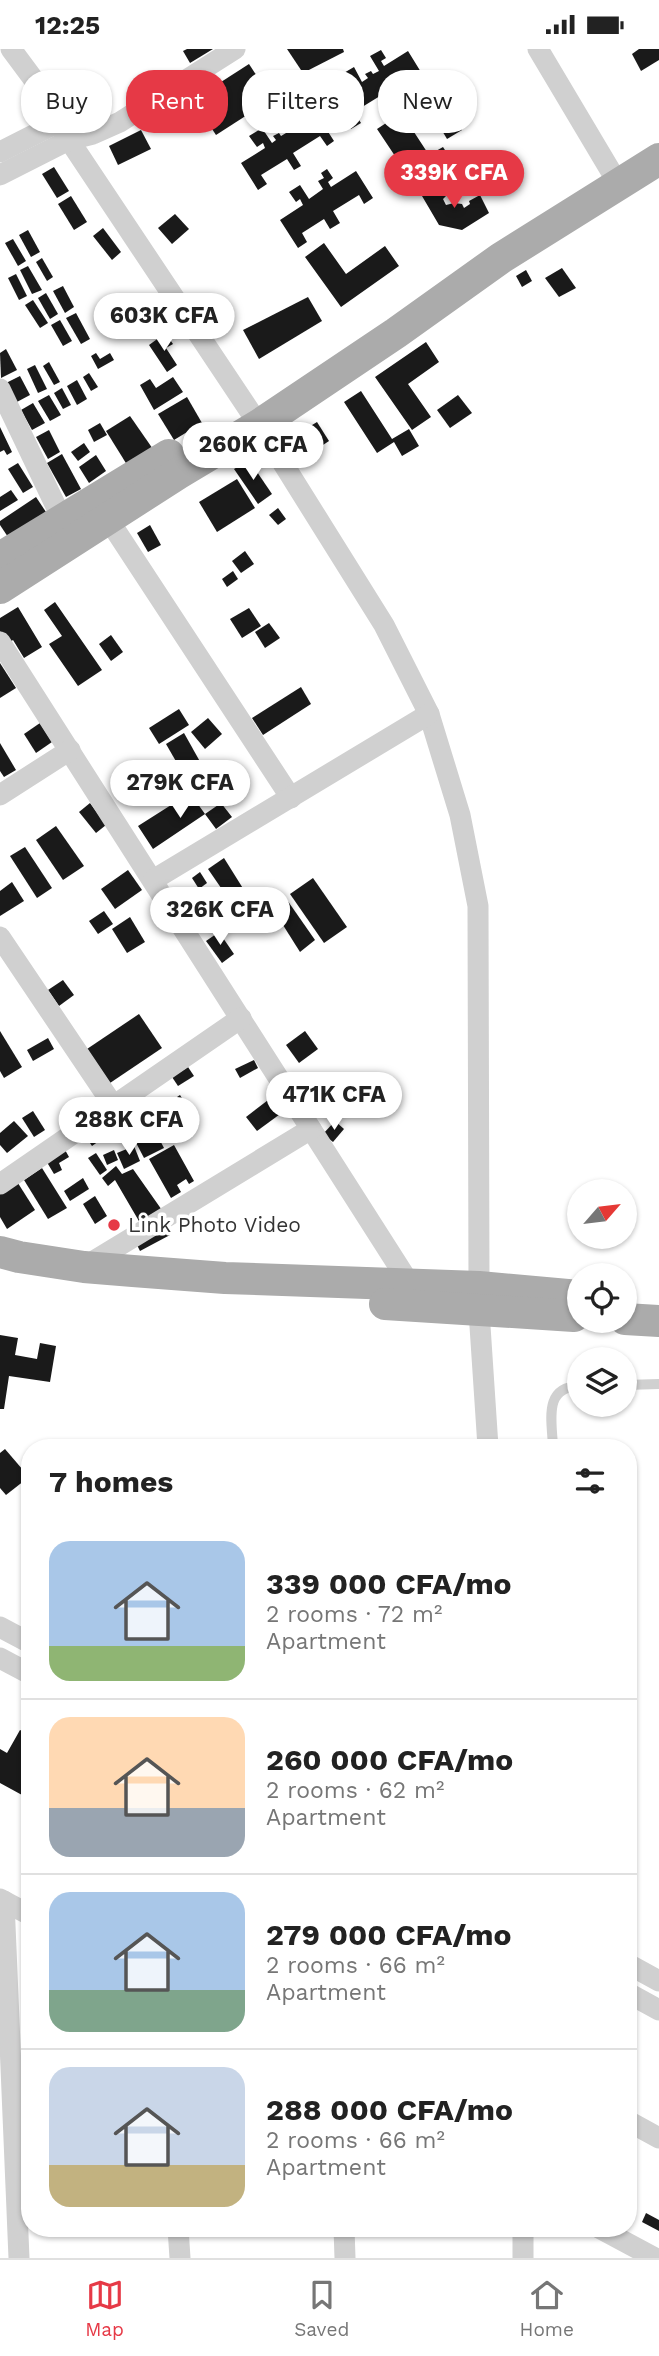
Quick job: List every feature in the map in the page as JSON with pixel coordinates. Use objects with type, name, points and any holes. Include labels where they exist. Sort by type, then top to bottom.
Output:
[{"type":"main road","points":[[0,588],[178,473],[253,417],[274,389],[402,310],[501,258],[659,159]]},
{"type":"main road","points":[[0,558],[62,519],[253,417]]},
{"type":"main road","points":[[0,1251],[19,1257],[84,1267],[416,1295],[479,1299],[567,1296]]},
{"type":"main road","points":[[0,1272],[151,1291],[416,1295]]},
{"type":"main road","points":[[479,1299],[567,1314]]},
{"type":"main road","points":[[637,1300],[659,1301]]},
{"type":"main road","points":[[637,1320],[659,1321]]},
{"type":"street","points":[[11,49],[27,70]]},
{"type":"street","points":[[112,126],[235,49]]},
{"type":"street","points":[[538,49],[618,185]]},
{"type":"street","points":[[0,152],[58,133]]},
{"type":"street","points":[[0,175],[61,133]]},
{"type":"street","points":[[65,133],[253,417],[384,625],[429,714],[460,815],[478,907],[479,1299],[488,1439]]},
{"type":"street","points":[[0,389],[62,519]]},
{"type":"street","points":[[108,519],[291,798]]},
{"type":"street","points":[[0,642],[416,1295]]},
{"type":"street","points":[[153,880],[429,714]]},
{"type":"street","points":[[0,795],[71,750]]},
{"type":"street","points":[[0,937],[9,969],[113,1105]]},
{"type":"street","points":[[0,1184],[241,1018]]},
{"type":"street","points":[[84,1267],[311,1129]]},
{"type":"street","points":[[0,1627],[21,1638]]},
{"type":"street","points":[[0,1658],[21,1669]]},
{"type":"street","points":[[2,1900],[21,1910]]},
{"type":"street","points":[[2,1900],[19,2022],[19,2258]]},
{"type":"street","points":[[637,1969],[659,1981]]},
{"type":"street","points":[[637,1998],[659,2010]]},
{"type":"street","points":[[637,2126],[659,2138]]},
{"type":"street","points":[[179,2237],[180,2258]]},
{"type":"street","points":[[344,2237],[345,2258]]},
{"type":"street","points":[[523,2237],[523,2258]]},
{"type":"street","points":[[609,2237],[623,2250],[655,2258]]},
{"type":"lane","points":[[637,1385],[659,1384]]},
{"type":"lane","points":[[553,1439],[552,1401],[557,1392],[567,1388]]},
{"type":"building","points":[[213,49],[190,63],[183,51]]},
{"type":"building","points":[[287,49],[343,49],[344,52],[309,70],[301,70]]},
{"type":"building","points":[[639,49],[659,49],[659,60],[641,71],[632,54]]},
{"type":"building","points":[[381,50],[386,58],[381,61],[384,66],[408,51],[420,70],[378,70],[370,56]]},
{"type":"building","points":[[249,64],[253,70],[242,70],[242,118],[228,127],[228,78]]},
{"type":"building","points":[[371,71],[373,74],[378,72],[378,97],[364,106],[364,81],[368,78],[365,74]]},
{"type":"building","points":[[135,133],[143,133],[151,149],[118,165],[109,146]]},
{"type":"building","points":[[265,133],[272,143],[276,140],[273,136],[279,133],[281,136],[286,133],[329,133],[334,141],[327,146],[320,136],[293,153],[301,166],[294,170],[287,159],[261,175],[267,184],[258,190],[241,163],[265,148],[263,143],[257,147],[249,136]]},
{"type":"building","points":[[380,133],[415,133],[429,155],[443,147],[454,164],[417,189]]},
{"type":"building","points":[[443,133],[457,133],[447,139]]},
{"type":"building","points":[[54,167],[69,191],[57,198],[42,174]]},
{"type":"building","points":[[327,169],[333,178],[328,182],[331,187],[356,171],[373,198],[364,204],[359,195],[333,211],[340,223],[330,229],[324,219],[302,233],[307,242],[298,248],[280,220],[303,205],[300,199],[296,202],[289,192],[300,185],[309,199],[323,189],[318,181],[324,178],[321,173]]},
{"type":"building","points":[[438,186],[446,196],[443,199],[446,205],[462,204],[464,208],[470,204],[469,201],[480,195],[489,213],[462,230],[439,225],[422,196]]},
{"type":"building","points":[[71,196],[87,222],[74,230],[58,204]]},
{"type":"building","points":[[175,214],[189,229],[172,244],[158,228]]},
{"type":"building","points":[[103,228],[121,252],[112,260],[93,236]]},
{"type":"building","points":[[28,230],[40,252],[31,257],[19,235]]},
{"type":"building","points":[[13,239],[26,261],[18,266],[5,243]]},
{"type":"building","points":[[324,243],[346,274],[385,246],[399,266],[341,307],[305,257]]},
{"type":"building","points":[[42,258],[53,277],[47,281],[36,262]]},
{"type":"building","points":[[28,266],[42,290],[32,294],[20,270]]},
{"type":"building","points":[[562,268],[576,288],[559,297],[545,278]]},
{"type":"building","points":[[526,270],[532,281],[522,287],[516,276]]},
{"type":"building","points":[[16,274],[27,296],[19,300],[8,278]]},
{"type":"building","points":[[63,286],[74,307],[65,313],[53,291]]},
{"type":"building","points":[[46,293],[58,314],[50,319],[38,298]]},
{"type":"building","points":[[308,297],[322,321],[259,359],[243,330]]},
{"type":"building","points":[[33,300],[48,323],[40,328],[25,305]]},
{"type":"building","points":[[76,313],[90,339],[81,344],[66,318]]},
{"type":"building","points":[[60,320],[72,341],[63,346],[51,325]]},
{"type":"building","points":[[160,337],[163,341],[168,337],[173,344],[166,348],[177,365],[167,372],[149,345]]},
{"type":"building","points":[[426,342],[439,362],[408,384],[431,417],[412,430],[375,377]]},
{"type":"building","points":[[6,349],[17,370],[1,378],[0,353]]},
{"type":"building","points":[[96,353],[100,359],[110,353],[114,360],[98,369],[91,356]]},
{"type":"building","points":[[49,362],[60,382],[54,385],[43,366]]},
{"type":"building","points":[[35,365],[47,389],[38,393],[27,369]]},
{"type":"building","points":[[89,373],[98,387],[91,391],[83,377]]},
{"type":"building","points":[[20,376],[30,395],[15,403],[6,383]]},
{"type":"building","points":[[173,377],[183,392],[154,410],[140,385],[150,379],[156,388]]},
{"type":"building","points":[[77,380],[87,399],[77,405],[67,386]]},
{"type":"building","points":[[62,388],[71,405],[63,409],[54,393]]},
{"type":"building","points":[[361,391],[392,439],[409,429],[419,446],[402,456],[394,442],[377,453],[344,402]]},
{"type":"building","points":[[49,395],[61,415],[50,421],[38,401]]},
{"type":"building","points":[[458,395],[472,413],[450,428],[437,410]]},
{"type":"building","points":[[187,397],[202,423],[174,440],[158,414]]},
{"type":"building","points":[[33,403],[45,423],[32,430],[21,410]]},
{"type":"building","points":[[130,416],[155,452],[129,468],[106,431]]},
{"type":"building","points":[[317,422],[329,441],[308,455],[296,435]]},
{"type":"building","points":[[100,423],[107,435],[94,442],[88,430]]},
{"type":"building","points":[[0,427],[12,452],[7,455],[4,450],[0,452]]},
{"type":"building","points":[[49,430],[60,452],[48,459],[36,437]]},
{"type":"building","points":[[84,443],[90,452],[78,461],[71,452]]},
{"type":"building","points":[[62,454],[81,489],[66,497],[47,463]]},
{"type":"building","points":[[96,455],[106,471],[89,483],[79,467]]},
{"type":"building","points":[[249,460],[272,494],[258,504],[234,469]]},
{"type":"building","points":[[18,463],[33,487],[23,493],[8,469]]},
{"type":"building","points":[[237,479],[255,508],[217,532],[199,502]]},
{"type":"building","points":[[11,490],[18,500],[0,511],[0,497]]},
{"type":"building","points":[[36,497],[46,512],[8,537],[0,521]]},
{"type":"building","points":[[278,508],[286,519],[278,525],[269,515]]},
{"type":"building","points":[[150,525],[161,545],[148,552],[137,533]]},
{"type":"building","points":[[245,551],[254,564],[241,573],[232,561]]},
{"type":"building","points":[[233,571],[238,579],[227,587],[222,579]]},
{"type":"building","points":[[55,602],[102,670],[78,686],[49,644],[62,636],[44,610]]},
{"type":"building","points":[[18,607],[42,647],[24,658],[13,640],[7,644],[0,631],[0,618]]},
{"type":"building","points":[[249,608],[261,626],[242,638],[230,619]]},
{"type":"building","points":[[269,623],[280,638],[265,648],[255,632]]},
{"type":"building","points":[[111,635],[123,652],[111,661],[99,644]]},
{"type":"building","points":[[0,663],[16,688],[0,698]]},
{"type":"building","points":[[301,687],[311,704],[263,735],[252,718]]},
{"type":"building","points":[[179,709],[189,725],[159,744],[149,728]]},
{"type":"building","points":[[208,718],[222,734],[205,749],[191,732]]},
{"type":"building","points":[[40,723],[52,742],[36,753],[24,734]]},
{"type":"building","points":[[184,733],[207,774],[189,784],[166,744]]},
{"type":"building","points":[[0,743],[16,770],[4,777],[0,771]]},
{"type":"building","points":[[190,793],[205,814],[153,849],[138,826]]},
{"type":"building","points":[[90,803],[106,825],[96,833],[79,812]]},
{"type":"building","points":[[221,803],[232,817],[216,829],[205,814]]},
{"type":"building","points":[[56,826],[84,866],[63,880],[36,840]]},
{"type":"building","points":[[25,847],[52,888],[37,898],[10,856]]},
{"type":"building","points":[[224,858],[244,890],[230,901],[208,869]]},
{"type":"building","points":[[128,870],[142,890],[115,909],[101,889]]},
{"type":"building","points":[[200,872],[207,883],[199,889],[192,878]]},
{"type":"building","points":[[313,878],[347,927],[324,943],[290,894]]},
{"type":"building","points":[[12,882],[24,901],[0,916],[0,891]]},
{"type":"building","points":[[285,897],[315,940],[300,952],[271,906]]},
{"type":"building","points":[[104,911],[113,924],[98,934],[89,921]]},
{"type":"building","points":[[130,917],[145,942],[127,953],[112,929]]},
{"type":"building","points":[[219,932],[234,954],[222,963],[206,941]]},
{"type":"building","points":[[63,980],[74,995],[59,1006],[48,990]]},
{"type":"building","points":[[139,1014],[162,1048],[110,1083],[87,1049]]},
{"type":"building","points":[[0,1031],[22,1067],[4,1078],[0,1071]]},
{"type":"building","points":[[305,1031],[318,1049],[299,1063],[286,1045]]},
{"type":"building","points":[[48,1038],[54,1049],[33,1061],[27,1050]]},
{"type":"building","points":[[254,1060],[258,1068],[240,1078],[235,1069]]},
{"type":"building","points":[[188,1067],[194,1076],[178,1086],[172,1077]]},
{"type":"building","points":[[276,1094],[287,1109],[257,1131],[246,1117]]},
{"type":"building","points":[[180,1095],[199,1125],[186,1132],[168,1103]]},
{"type":"building","points":[[129,1107],[140,1125],[130,1131],[119,1113]]},
{"type":"building","points":[[33,1111],[45,1130],[34,1137],[22,1118]]},
{"type":"building","points":[[14,1121],[28,1136],[7,1153],[0,1145],[0,1133]]},
{"type":"building","points":[[335,1121],[344,1129],[333,1142],[323,1134]]},
{"type":"building","points":[[151,1123],[164,1148],[144,1158],[131,1133]]},
{"type":"building","points":[[99,1125],[106,1136],[92,1146],[84,1134]]},
{"type":"building","points":[[174,1145],[194,1181],[189,1184],[186,1179],[177,1185],[181,1192],[171,1198],[149,1159]]},
{"type":"building","points":[[134,1146],[140,1161],[124,1169],[117,1153]]},
{"type":"building","points":[[64,1148],[69,1157],[59,1163],[62,1170],[54,1174],[45,1159]]},
{"type":"building","points":[[114,1150],[118,1160],[107,1165],[103,1155]]},
{"type":"building","points":[[96,1153],[107,1170],[100,1175],[88,1158]]},
{"type":"building","points":[[116,1166],[122,1174],[133,1169],[164,1213],[143,1228],[115,1180],[108,1186],[102,1178]]},
{"type":"building","points":[[42,1168],[67,1208],[48,1219],[24,1180]]},
{"type":"building","points":[[83,1178],[89,1189],[70,1201],[64,1191]]},
{"type":"building","points":[[16,1180],[35,1210],[7,1229],[0,1217],[0,1190]]},
{"type":"building","points":[[95,1196],[107,1216],[95,1224],[83,1204]]},
{"type":"building","points":[[165,1225],[170,1235],[140,1251],[135,1241]]},
{"type":"building","points":[[0,1335],[18,1338],[15,1355],[37,1359],[40,1343],[56,1346],[50,1382],[9,1376],[4,1409],[0,1409]]},
{"type":"building","points":[[5,1449],[21,1468],[21,1483],[6,1495],[0,1488],[0,1453]]},
{"type":"building","points":[[21,1730],[21,1794],[0,1783],[0,1749],[7,1753]]},
{"type":"building","points":[[646,2213],[659,2220],[659,2231],[642,2222]]},
{"type":"place","name":"Link Photo Video","points":[[114,1225]]}]
